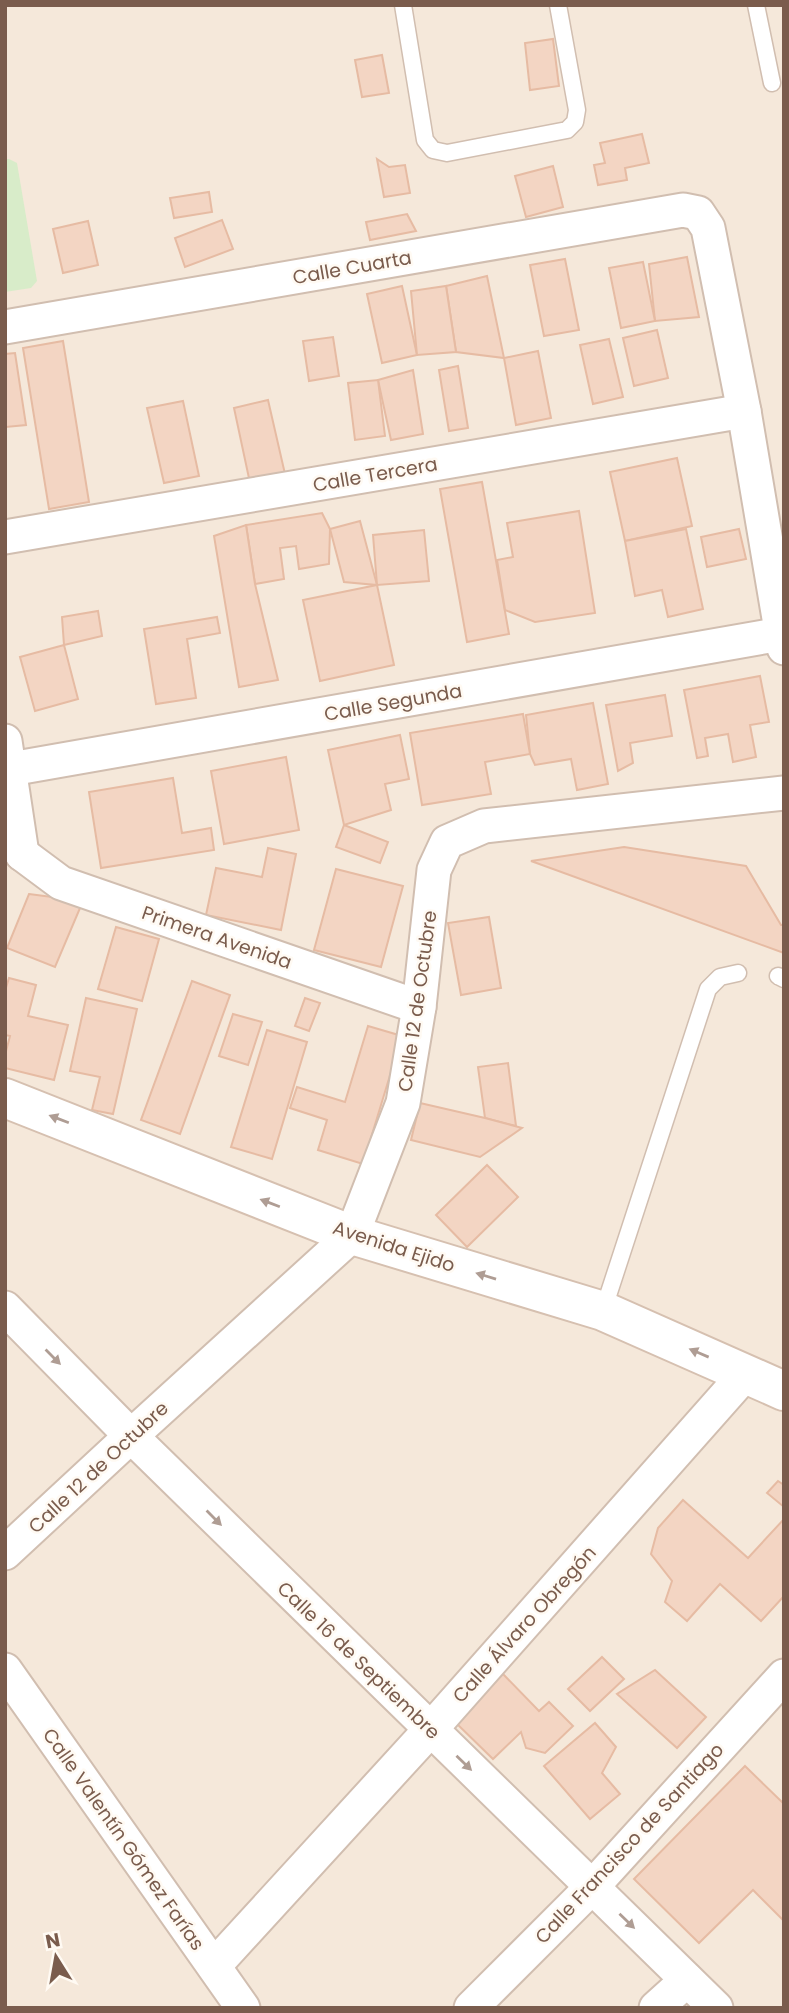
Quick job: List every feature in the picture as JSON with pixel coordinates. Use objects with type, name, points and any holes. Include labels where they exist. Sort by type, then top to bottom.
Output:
[{"type":"street","name":"Calle Cuarta","points":[[5,327],[683,210],[698,213],[708,228],[744,411]]},
{"type":"street","name":"Calle Tercera","points":[[5,537],[744,411]]},
{"type":"street","points":[[744,411],[782,641]]},
{"type":"street","name":"Calle Segunda","points":[[7,760],[782,641]]},
{"type":"street","points":[[7,760],[14,863]]},
{"type":"street","name":"Calle 12 de Octubre","points":[[5,1553],[352,1235],[403,1103],[419,1007],[434,870],[446,842],[484,826],[784,793]]},
{"type":"street","name":"Primera Avenida","points":[[14,863],[61,883],[419,1007]]},
{"type":"street","name":"Avenida Ejido","points":[[5,1098],[352,1235],[603,1311],[784,1391]]},
{"type":"street","name":"Calle 16 de Septiembre","points":[[5,1308],[131,1436],[716,2008]]},
{"type":"street","name":"Calle Álvaro Obregón","points":[[214,1966],[430,1730],[746,1373]]},
{"type":"street","name":"Calle Valentín Gómez Farías","points":[[5,1670],[243,2008]]},
{"type":"street","name":"Calle Francisco de Santiago","points":[[471,2008],[592,1887],[784,1676]]},
{"type":"street","points":[[656,2008],[687,1980]]},
{"type":"lane","points":[[403,5],[425,140],[433,150],[447,153],[567,130],[575,122],[577,110],[558,5]]},
{"type":"lane","points":[[756,5],[772,83]]},
{"type":"lane","points":[[603,1311],[708,989],[720,977],[738,973]]},
{"type":"shaded area","points":[[5,5],[784,5],[784,2008],[5,2008]]},
{"type":"green space","points":[[5,159],[17,163],[37,281],[31,288],[5,292]]},
{"type":"building","points":[[553,39],[559,86],[530,90],[525,43]]},
{"type":"building","points":[[382,55],[389,93],[362,97],[355,60]]},
{"type":"building","points":[[642,134],[649,163],[625,168],[627,180],[598,185],[594,165],[605,163],[600,143]]},
{"type":"building","points":[[377,159],[389,167],[405,165],[410,193],[384,197]]},
{"type":"building","points":[[553,166],[563,207],[526,217],[515,176]]},
{"type":"building","points":[[209,192],[212,212],[174,218],[170,198]]},
{"type":"building","points":[[407,214],[416,231],[370,240],[366,222]]},
{"type":"building","points":[[222,220],[233,249],[185,267],[175,238]]},
{"type":"building","points":[[88,221],[98,265],[63,273],[53,229]]},
{"type":"building","points":[[687,257],[699,317],[655,321],[649,264]]},
{"type":"building","points":[[565,259],[579,330],[544,336],[530,265]]},
{"type":"building","points":[[643,262],[655,321],[621,328],[609,268]]},
{"type":"building","points":[[487,276],[504,358],[456,352],[446,286]]},
{"type":"building","points":[[402,286],[417,355],[382,363],[367,294]]},
{"type":"building","points":[[446,286],[456,352],[417,355],[411,291]]},
{"type":"building","points":[[657,330],[668,378],[634,386],[623,338]]},
{"type":"building","points":[[333,337],[339,376],[309,381],[303,341]]},
{"type":"building","points":[[609,339],[623,397],[593,404],[580,345]]},
{"type":"building","points":[[63,341],[89,502],[49,509],[23,348]]},
{"type":"building","points":[[538,351],[551,418],[516,425],[504,358]]},
{"type":"building","points":[[15,353],[26,425],[6,427],[5,354]]},
{"type":"building","points":[[458,366],[468,428],[449,431],[439,370]]},
{"type":"building","points":[[413,370],[423,434],[391,440],[378,380]]},
{"type":"building","points":[[378,380],[385,436],[355,440],[348,383]]},
{"type":"building","points":[[268,400],[285,474],[250,483],[234,408]]},
{"type":"building","points":[[183,401],[199,476],[164,483],[147,408]]},
{"type":"building","points":[[677,458],[692,526],[625,541],[610,472]]},
{"type":"building","points":[[482,482],[509,634],[467,642],[440,489]]},
{"type":"building","points":[[579,511],[595,613],[535,622],[505,610],[497,560],[513,557],[507,523]]},
{"type":"building","points":[[322,513],[330,529],[329,564],[299,569],[296,546],[280,548],[284,579],[255,584],[246,525]]},
{"type":"building","points":[[360,521],[377,585],[344,582],[330,529]]},
{"type":"building","points":[[246,525],[255,584],[278,680],[239,687],[214,536]]},
{"type":"building","points":[[686,529],[703,609],[668,617],[662,590],[635,596],[625,541]]},
{"type":"building","points":[[739,529],[746,559],[707,567],[701,537]]},
{"type":"building","points":[[424,530],[429,581],[377,585],[373,535]]},
{"type":"building","points":[[377,585],[394,665],[320,681],[303,600]]},
{"type":"building","points":[[98,611],[102,636],[64,645],[62,617]]},
{"type":"building","points":[[217,617],[220,633],[187,639],[196,698],[156,704],[144,629]]},
{"type":"building","points":[[64,645],[78,699],[35,711],[20,657]]},
{"type":"building","points":[[760,676],[769,722],[750,725],[756,757],[733,762],[728,734],[705,738],[708,756],[697,758],[684,690]]},
{"type":"building","points":[[665,695],[672,736],[630,743],[633,763],[618,771],[606,705]]},
{"type":"building","points":[[593,703],[608,784],[577,790],[571,759],[535,765],[530,754],[526,715]]},
{"type":"building","points":[[523,714],[530,754],[485,762],[491,794],[422,805],[410,733]]},
{"type":"building","points":[[400,735],[409,779],[385,784],[391,810],[344,825],[328,750]]},
{"type":"building","points":[[286,757],[299,830],[224,844],[211,771]]},
{"type":"building","points":[[173,778],[182,833],[211,828],[214,850],[101,868],[89,792]]},
{"type":"building","points":[[344,825],[388,842],[380,863],[336,847]]},
{"type":"building","points":[[624,847],[746,866],[781,925],[784,925],[784,953],[531,861]]},
{"type":"building","points":[[268,848],[296,854],[281,930],[206,915],[216,868],[262,877]]},
{"type":"building","points":[[336,869],[403,886],[381,967],[314,950]]},
{"type":"building","points":[[29,894],[83,901],[55,967],[7,948]]},
{"type":"building","points":[[489,917],[501,988],[461,995],[448,923]]},
{"type":"building","points":[[116,927],[159,939],[142,1001],[98,989]]},
{"type":"building","points":[[9,978],[36,985],[28,1016],[68,1025],[54,1080],[5,1068],[10,1036],[5,1035],[5,991]]},
{"type":"building","points":[[192,981],[230,995],[180,1134],[141,1120]]},
{"type":"building","points":[[86,998],[137,1009],[113,1114],[92,1110],[100,1077],[70,1071]]},
{"type":"building","points":[[305,998],[320,1003],[309,1031],[295,1026]]},
{"type":"building","points":[[233,1014],[262,1022],[248,1065],[219,1056]]},
{"type":"building","points":[[368,1026],[402,1036],[363,1164],[318,1150],[327,1120],[290,1108],[297,1087],[345,1102]]},
{"type":"building","points":[[267,1030],[307,1042],[272,1159],[231,1147]]},
{"type":"building","points":[[508,1063],[516,1126],[485,1118],[478,1067]]},
{"type":"building","points":[[420,1103],[522,1128],[480,1157],[411,1140]]},
{"type":"building","points":[[487,1165],[518,1197],[467,1247],[436,1215]]},
{"type":"building","points":[[778,1481],[784,1485],[784,1507],[767,1493]]},
{"type":"building","points":[[683,1500],[748,1558],[784,1519],[784,1596],[761,1621],[720,1584],[687,1621],[665,1602],[672,1581],[651,1554],[658,1528]]},
{"type":"building","points":[[602,1657],[624,1679],[590,1711],[568,1689]]},
{"type":"building","points":[[655,1670],[706,1717],[677,1748],[617,1694]]},
{"type":"building","points":[[503,1674],[539,1711],[549,1702],[573,1726],[545,1753],[526,1748],[521,1732],[493,1759],[455,1722]]},
{"type":"building","points":[[595,1723],[616,1747],[602,1773],[620,1794],[590,1819],[544,1766]]},
{"type":"building","points":[[745,1766],[784,1804],[784,1917],[782,1919],[753,1890],[699,1943],[634,1879]]}]
